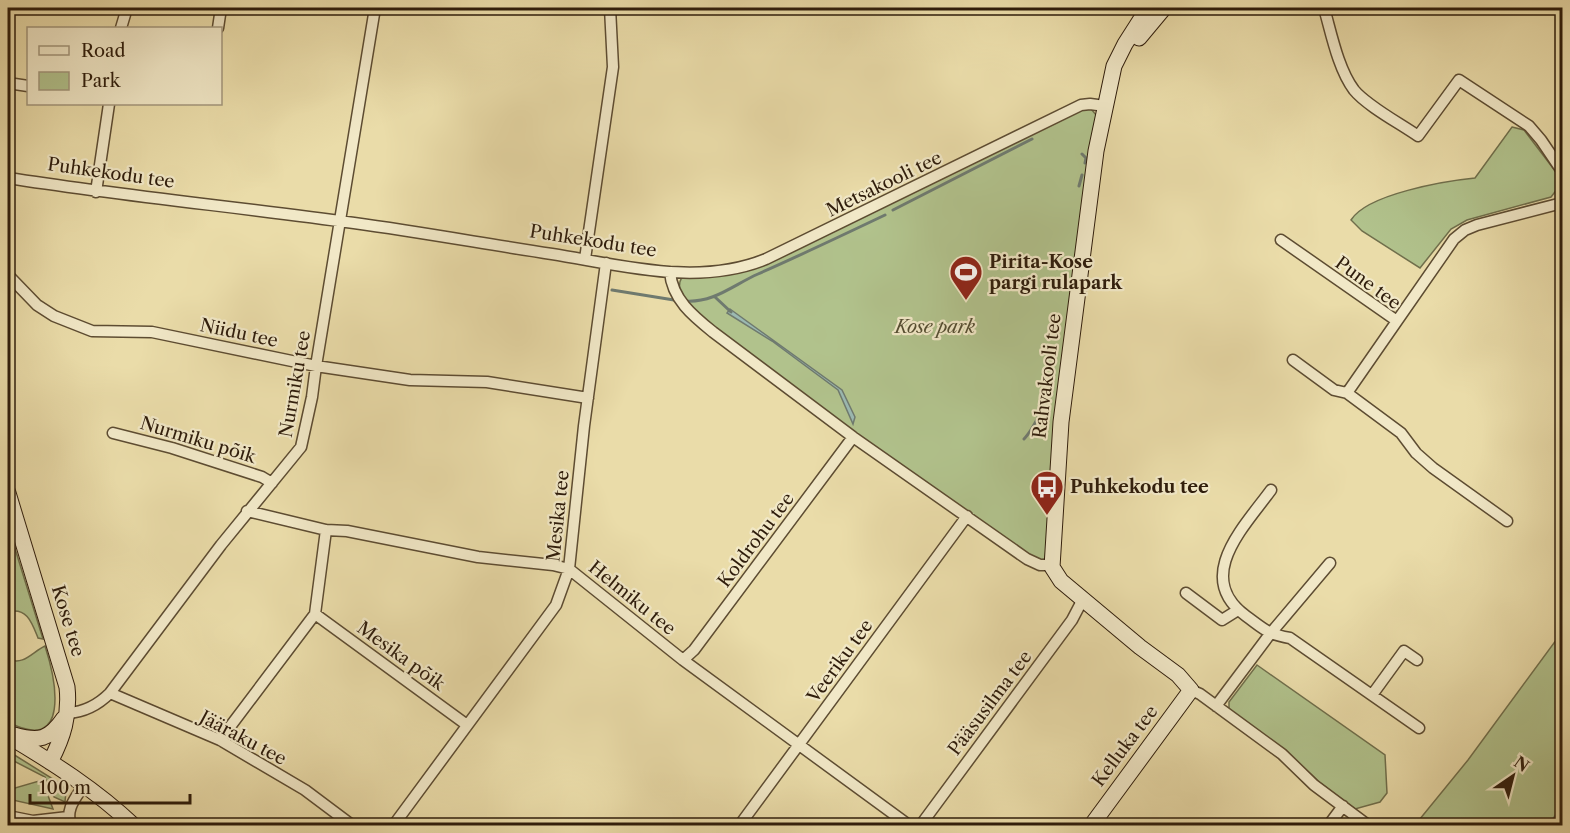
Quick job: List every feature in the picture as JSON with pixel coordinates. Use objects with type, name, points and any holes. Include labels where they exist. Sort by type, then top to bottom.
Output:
[{"type":"street","points":[[121,27],[127,8]]},
{"type":"street","points":[[218,27],[221,8]]},
{"type":"street","name":"Nurmiku tee","points":[[68,713],[80,712],[101,702],[110,693],[247,512],[297,452],[303,441],[375,8]]},
{"type":"street","points":[[585,259],[613,67],[610,8]]},
{"type":"street","name":"Rahvakooli tee","points":[[1052,565],[1061,422],[1091,183],[1109,87],[1118,57],[1148,8]]},
{"type":"street","name":"Rahvakooli tee","points":[[1109,87],[1135,44],[1164,8]]},
{"type":"street","points":[[1324,8],[1341,65],[1354,90],[1369,103],[1418,136],[1459,80],[1529,126],[1563,171]]},
{"type":"street","points":[[8,83],[27,86]]},
{"type":"street","name":"Metsakooli tee","points":[[670,272],[726,270],[756,263],[1076,107],[1086,104],[1105,106]]},
{"type":"street","points":[[96,192],[109,105]]},
{"type":"street","name":"Puhkekodu tee","points":[[8,178],[96,192],[340,221],[670,272],[676,293],[694,316],[853,438],[1032,562],[1043,566],[1052,565]]},
{"type":"street","points":[[1397,321],[1454,239],[1465,230],[1563,203]]},
{"type":"street","name":"Pune tee","points":[[1281,240],[1397,321],[1347,393]]},
{"type":"street","name":"Mesika tee","points":[[393,825],[556,605],[569,569],[606,263]]},
{"type":"street","name":"Niidu tee","points":[[8,275],[37,305],[54,316],[92,331],[152,332],[316,366],[410,380],[487,382],[588,398]]},
{"type":"street","points":[[1293,360],[1334,390],[1347,393],[1401,433],[1416,453],[1434,468],[1507,521]]},
{"type":"street","name":"Nurmiku põik","points":[[112,433],[194,455],[262,477],[272,483]]},
{"type":"street","name":"Koldrohu tee","points":[[683,660],[694,650],[853,438]]},
{"type":"street","points":[[1271,490],[1234,540],[1222,571],[1223,588],[1233,606],[1270,634],[1290,638],[1419,728]]},
{"type":"street","name":"Kose tee","points":[[8,493],[64,672],[68,697],[68,713],[62,738],[50,762]]},
{"type":"street","name":"Helmiku tee","points":[[247,512],[326,530],[347,531],[478,557],[553,565],[569,569],[683,660],[910,825]]},
{"type":"street","name":"Veeriku tee","points":[[740,825],[967,516]]},
{"type":"street","points":[[220,740],[315,614],[326,530]]},
{"type":"street","points":[[1216,706],[1270,634],[1330,563]]},
{"type":"street","points":[[1052,565],[1057,578],[1140,647],[1178,675],[1191,690],[1282,754],[1314,785],[1369,825]]},
{"type":"street","points":[[1186,593],[1222,620],[1238,610]]},
{"type":"street","name":"Pääsusilma tee","points":[[920,825],[1065,630],[1083,599]]},
{"type":"street","name":"Mesika põik","points":[[315,614],[467,725]]},
{"type":"street","points":[[1372,695],[1404,651],[1417,660]]},
{"type":"street","name":"Kelluka tee","points":[[1090,825],[1191,690]]},
{"type":"street","name":"Jääraku tee","points":[[110,693],[220,740],[305,790],[353,825]]},
{"type":"street","points":[[8,735],[28,739],[44,738],[56,729],[68,713]]},
{"type":"street","points":[[8,735],[84,785],[134,825]]},
{"type":"street","points":[[8,816],[33,822],[69,821],[70,806],[84,785]]},
{"type":"street","points":[[1328,825],[1343,806]]},
{"type":"green space","name":"Kose park","points":[[1082,109],[1091,109],[1097,116],[1045,559],[1037,561],[919,480],[694,314],[680,292],[680,282],[682,277],[731,273]]},
{"type":"green space","points":[[1512,127],[1524,130],[1559,176],[1558,188],[1551,197],[1467,220],[1451,229],[1420,268],[1362,231],[1351,220],[1360,211],[1389,196],[1445,182],[1475,178]]},
{"type":"green space","points":[[8,526],[43,639],[38,638],[31,622],[24,614],[8,612]]},
{"type":"green space","points":[[1562,632],[1562,825],[1415,825],[1468,760]]},
{"type":"green space","points":[[45,646],[53,677],[54,709],[50,721],[42,729],[28,730],[8,722],[8,659],[23,660]]},
{"type":"green space","points":[[1257,665],[1385,755],[1387,793],[1380,802],[1355,809],[1319,782],[1288,753],[1229,709],[1229,702]]},
{"type":"green space","points":[[8,751],[61,784],[66,791],[65,802],[54,797],[45,777],[8,758]]},
{"type":"green space","points":[[39,781],[44,785],[53,809],[8,799],[8,790]]},
{"type":"water","points":[[730,309],[842,390],[855,417],[853,424],[838,390],[772,341],[727,313]]},
{"type":"waterway","points":[[893,210],[1032,139]]},
{"type":"waterway","points":[[1082,154],[1086,158],[1085,163]]},
{"type":"waterway","points":[[1079,186],[1082,175]]},
{"type":"waterway","points":[[685,301],[714,296],[885,215]]},
{"type":"waterway","points":[[612,290],[674,300]]},
{"type":"waterway","points":[[715,297],[731,312]]},
{"type":"waterway","points":[[1024,439],[1035,424],[1050,394]]},
{"type":"waterway","points":[[1549,826],[1562,806]]},
{"type":"place","name":"Pirita-Kose pargi rulapark","points":[[966,301]]},
{"type":"place","name":"Puhkekodu tee","points":[[1047,516]]}]
